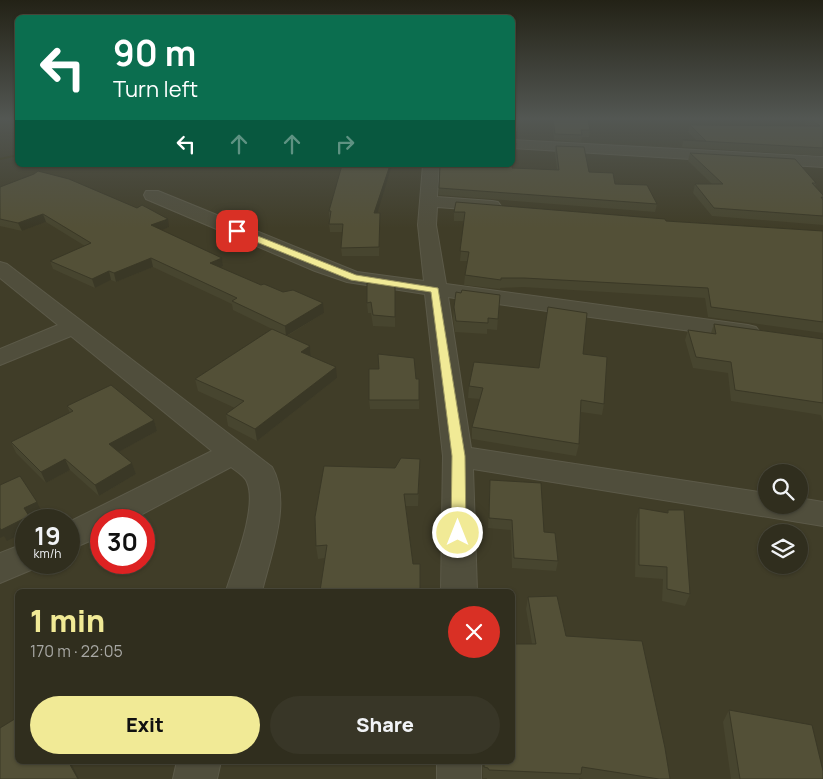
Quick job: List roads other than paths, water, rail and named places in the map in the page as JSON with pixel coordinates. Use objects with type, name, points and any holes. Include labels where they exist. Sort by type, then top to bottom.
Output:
[{"type":"street","points":[[708,155],[823,162]]},
{"type":"street","points":[[431,167],[427,225],[458,456],[458,589]]},
{"type":"street","points":[[152,195],[322,267],[354,278],[765,334]]},
{"type":"street","points":[[428,201],[507,208]]},
{"type":"street","points":[[0,268],[76,326],[262,475],[266,494],[264,515],[245,589]]},
{"type":"street","points":[[0,358],[76,326]]},
{"type":"street","points":[[123,509],[234,452]]},
{"type":"street","points":[[458,456],[758,504]]},
{"type":"street","points":[[808,512],[823,514]]},
{"type":"street","points":[[0,569],[15,562]]},
{"type":"street","points":[[195,779],[198,764]]},
{"type":"street","points":[[459,764],[459,779]]},
{"type":"waterway","points":[[0,159],[15,156]]}]
